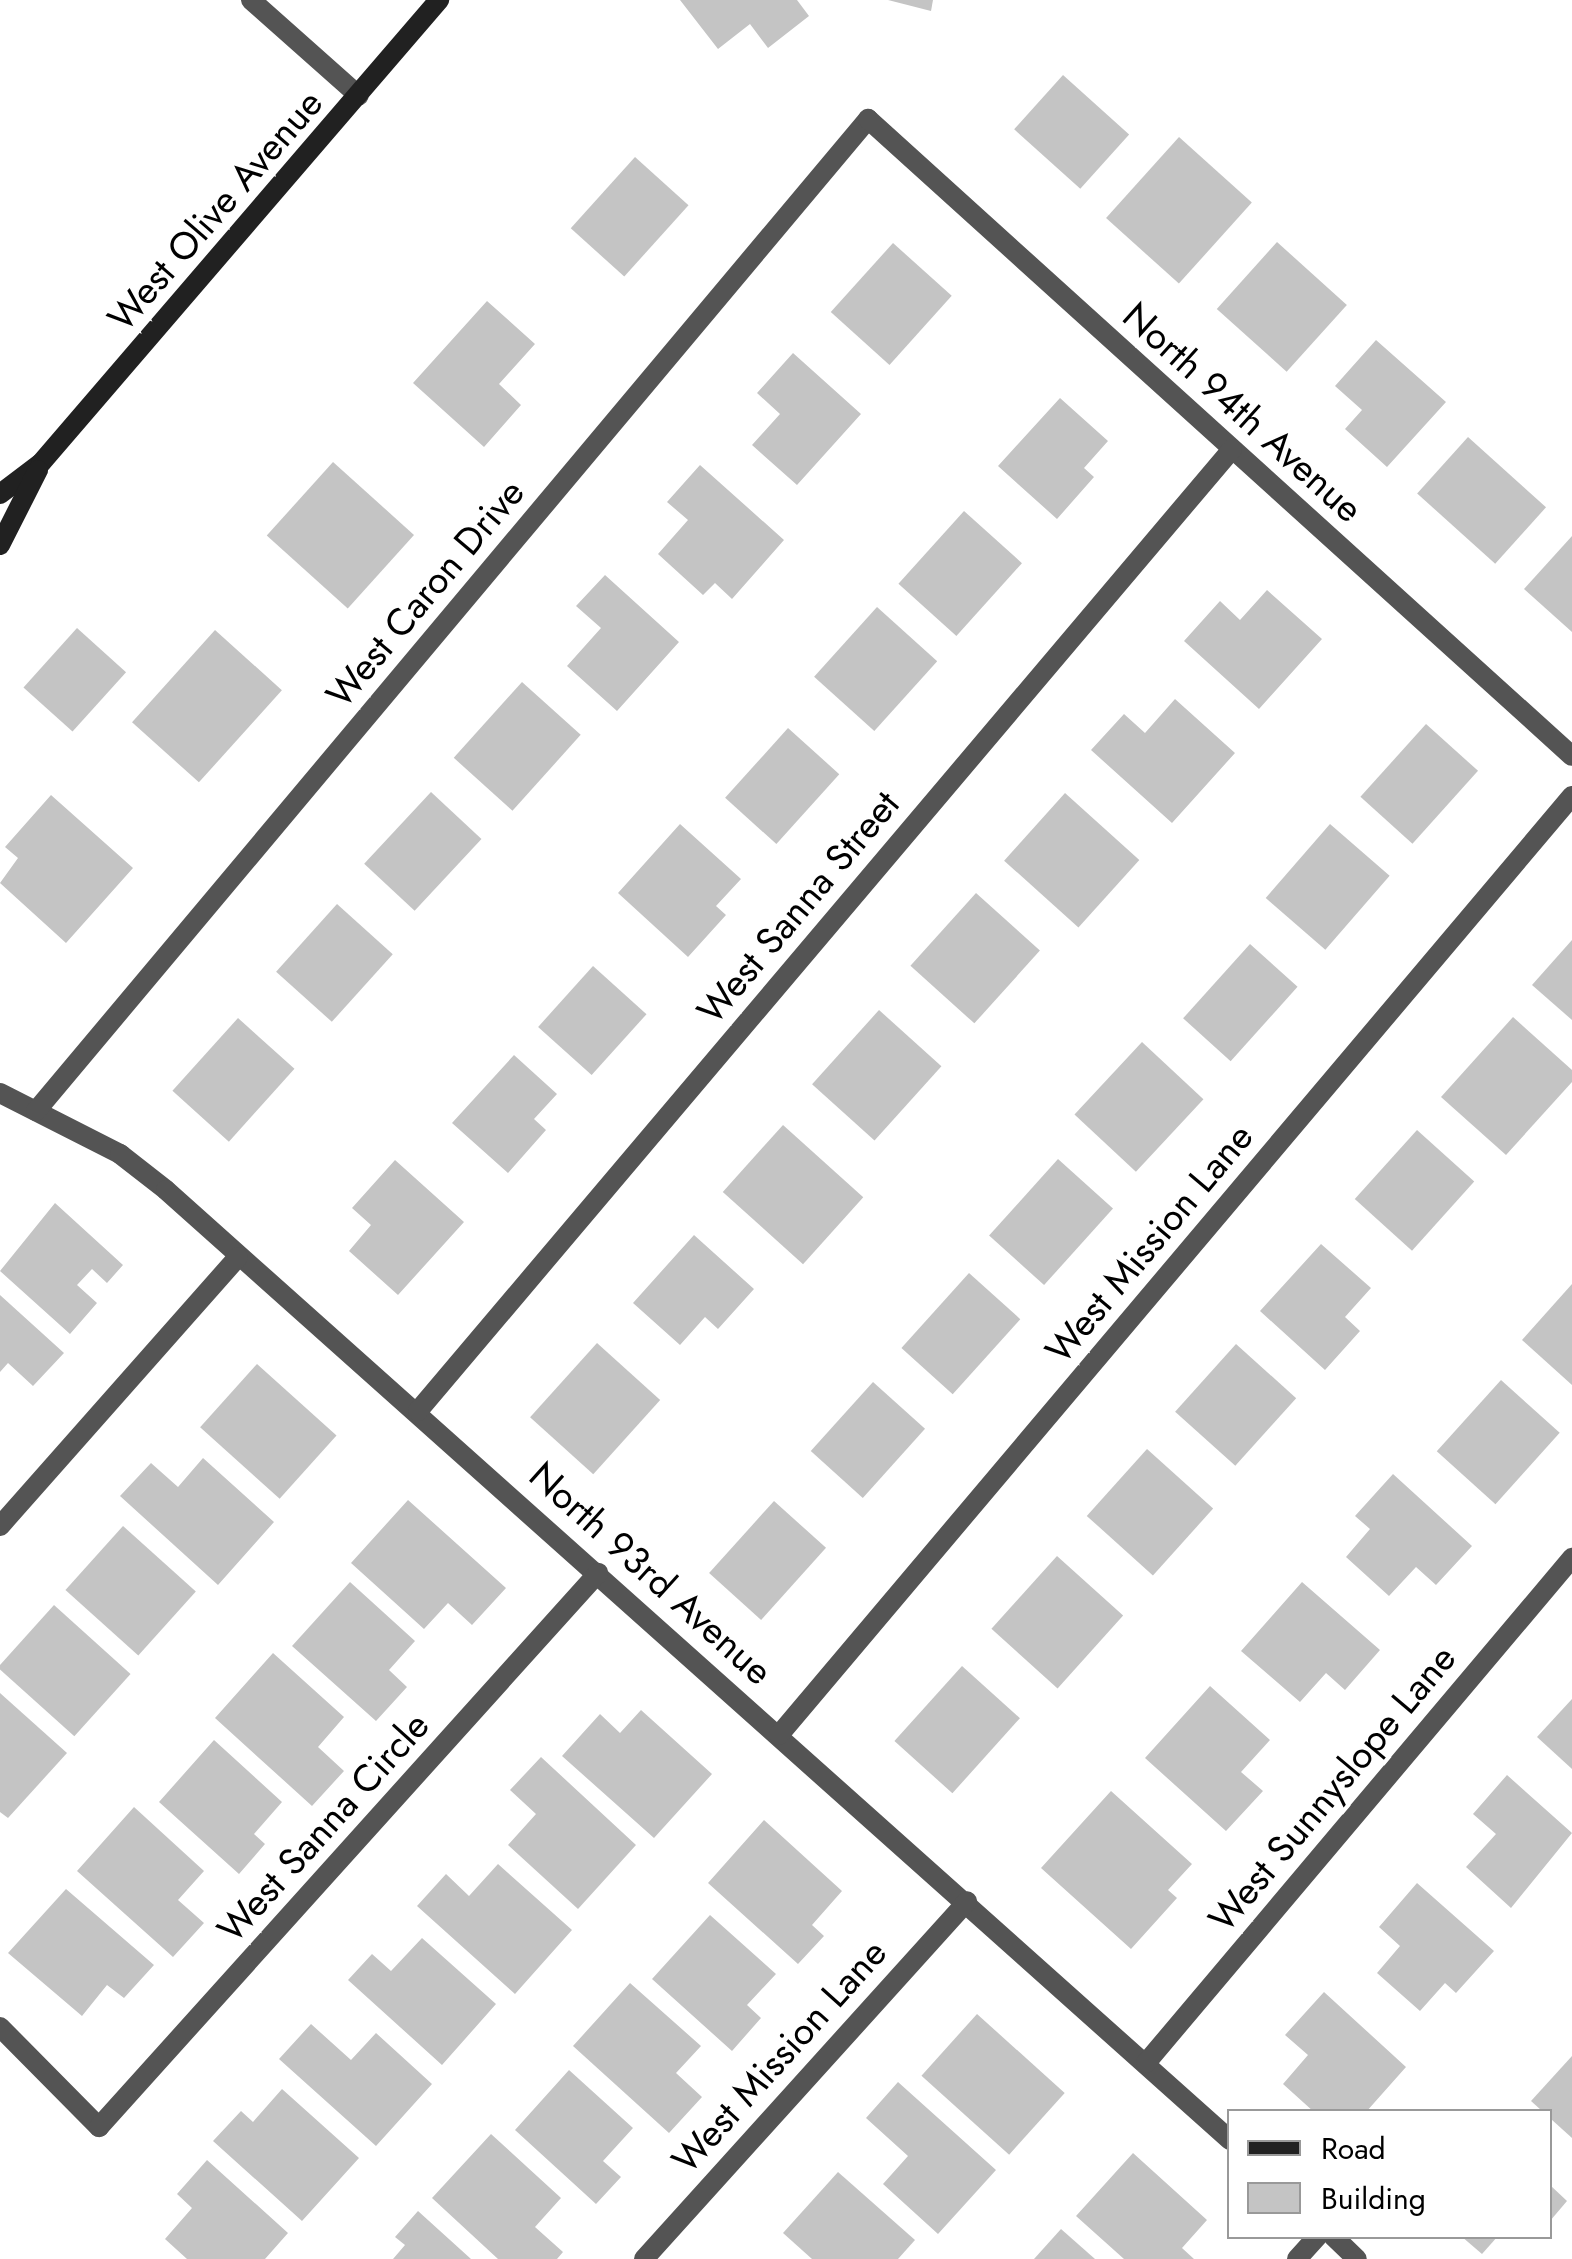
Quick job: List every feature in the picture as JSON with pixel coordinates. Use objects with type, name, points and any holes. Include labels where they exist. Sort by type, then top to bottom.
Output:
[{"type":"main road","name":"West Olive Avenue","points":[[0,545],[42,464],[439,0]]},
{"type":"main road","name":"West Olive Avenue","points":[[0,494],[42,464]]},
{"type":"street","points":[[251,0],[359,96]]},
{"type":"street","name":"North 94th Avenue","points":[[868,119],[1572,756]]},
{"type":"street","name":"West Caron Drive","points":[[36,1111],[868,119]]},
{"type":"street","name":"West Sanna Street","points":[[418,1411],[1232,449]]},
{"type":"street","name":"West Mission Lane","points":[[779,1735],[1572,796]]},
{"type":"street","name":"North 93rd Avenue","points":[[0,1092],[120,1154],[418,1411],[1227,2137]]},
{"type":"street","points":[[0,1526],[238,1257]]},
{"type":"street","name":"West Sunnyslope Lane","points":[[1146,2062],[1572,1558]]},
{"type":"street","name":"West Sanna Circle","points":[[0,2027],[99,2127],[598,1574]]},
{"type":"street","name":"West Mission Lane","points":[[644,2259],[967,1900]]},
{"type":"street","points":[[1297,2259],[1315,2239]]},
{"type":"street","points":[[1337,2239],[1357,2259]]},
{"type":"building","points":[[680,0],[797,0],[809,16],[768,48],[750,24],[718,49]]},
{"type":"building","points":[[888,0],[933,0],[931,11]]},
{"type":"building","points":[[1063,75],[1129,135],[1080,189],[1014,129]]},
{"type":"building","points":[[1179,137],[1252,203],[1179,284],[1106,218]]},
{"type":"building","points":[[635,157],[689,205],[624,277],[571,228]]},
{"type":"building","points":[[1277,242],[1347,305],[1287,372],[1217,309]]},
{"type":"building","points":[[893,243],[952,296],[889,365],[831,312]]},
{"type":"building","points":[[487,301],[535,344],[499,384],[521,405],[484,447],[413,383]]},
{"type":"building","points":[[1376,340],[1446,402],[1387,467],[1345,429],[1362,410],[1335,386]]},
{"type":"building","points":[[793,353],[861,414],[797,485],[752,445],[780,414],[757,393]]},
{"type":"building","points":[[1060,398],[1108,441],[1084,468],[1094,477],[1057,519],[998,466]]},
{"type":"building","points":[[1468,437],[1546,507],[1495,564],[1417,493]]},
{"type":"building","points":[[333,462],[414,535],[348,609],[267,536]]},
{"type":"building","points":[[700,465],[784,540],[732,599],[715,583],[703,595],[658,554],[688,520],[667,502]]},
{"type":"building","points":[[964,511],[1022,563],[956,636],[898,584]]},
{"type":"building","points":[[1572,536],[1572,632],[1524,589]]},
{"type":"building","points":[[605,575],[679,642],[617,711],[567,666],[601,628],[576,606]]},
{"type":"building","points":[[1267,590],[1322,639],[1259,709],[1184,641],[1220,601],[1240,620]]},
{"type":"building","points":[[877,607],[937,661],[874,731],[814,677]]},
{"type":"building","points":[[77,628],[126,672],[73,732],[23,687]]},
{"type":"building","points":[[215,630],[282,690],[199,782],[132,722]]},
{"type":"building","points":[[522,682],[581,735],[512,811],[454,758]]},
{"type":"building","points":[[1175,699],[1235,753],[1172,823],[1091,750],[1124,714],[1145,733]]},
{"type":"building","points":[[1426,724],[1478,771],[1412,844],[1360,797]]},
{"type":"building","points":[[788,728],[839,774],[776,844],[725,798]]},
{"type":"building","points":[[431,792],[481,839],[415,911],[364,864]]},
{"type":"building","points":[[1065,793],[1139,860],[1078,928],[1004,861]]},
{"type":"building","points":[[51,795],[133,868],[66,943],[0,883],[18,858],[5,847]]},
{"type":"building","points":[[680,824],[741,879],[716,906],[726,915],[688,957],[618,893]]},
{"type":"building","points":[[1330,824],[1390,876],[1325,950],[1266,898]]},
{"type":"building","points":[[976,893],[1040,951],[974,1023],[910,966]]},
{"type":"building","points":[[337,904],[393,954],[332,1022],[276,972]]},
{"type":"building","points":[[1572,940],[1572,1020],[1532,985]]},
{"type":"building","points":[[1250,944],[1298,987],[1231,1061],[1183,1018]]},
{"type":"building","points":[[593,966],[647,1014],[592,1075],[538,1027]]},
{"type":"building","points":[[879,1010],[941,1066],[875,1141],[812,1084]]},
{"type":"building","points":[[1513,1017],[1572,1070],[1572,1082],[1506,1155],[1441,1097]]},
{"type":"building","points":[[238,1018],[294,1069],[229,1142],[172,1091]]},
{"type":"building","points":[[1142,1042],[1203,1099],[1136,1172],[1074,1114]]},
{"type":"building","points":[[514,1055],[557,1094],[534,1119],[546,1130],[508,1173],[452,1123]]},
{"type":"building","points":[[783,1125],[863,1197],[803,1264],[723,1192]]},
{"type":"building","points":[[1417,1130],[1474,1182],[1412,1251],[1355,1199]]},
{"type":"building","points":[[1058,1159],[1113,1209],[1044,1285],[989,1236]]},
{"type":"building","points":[[395,1160],[464,1222],[398,1295],[349,1251],[371,1225],[352,1208]]},
{"type":"building","points":[[55,1203],[123,1265],[107,1283],[92,1269],[77,1285],[97,1303],[70,1334],[0,1271]]},
{"type":"building","points":[[694,1235],[754,1289],[718,1329],[705,1317],[680,1345],[633,1303]]},
{"type":"building","points":[[1321,1244],[1371,1288],[1345,1317],[1360,1331],[1325,1370],[1260,1311]]},
{"type":"building","points":[[969,1273],[1020,1319],[953,1394],[901,1348]]},
{"type":"building","points":[[1572,1284],[1572,1385],[1522,1340]]},
{"type":"building","points":[[0,1295],[64,1353],[33,1386],[8,1363],[0,1372]]},
{"type":"building","points":[[597,1343],[660,1400],[593,1474],[530,1417]]},
{"type":"building","points":[[1236,1344],[1296,1398],[1235,1466],[1175,1412]]},
{"type":"building","points":[[257,1364],[337,1436],[280,1499],[200,1427]]},
{"type":"building","points":[[1501,1380],[1560,1433],[1495,1504],[1437,1451]]},
{"type":"building","points":[[873,1382],[925,1429],[863,1498],[811,1451]]},
{"type":"building","points":[[1147,1449],[1213,1509],[1153,1575],[1087,1516]]},
{"type":"building","points":[[203,1458],[274,1522],[218,1585],[120,1496],[151,1463],[178,1487]]},
{"type":"building","points":[[1393,1474],[1472,1546],[1436,1585],[1416,1567],[1389,1596],[1346,1557],[1370,1529],[1355,1516]]},
{"type":"building","points":[[408,1500],[506,1588],[472,1625],[448,1603],[424,1629],[351,1563]]},
{"type":"building","points":[[774,1501],[826,1548],[761,1620],[709,1573]]},
{"type":"building","points":[[123,1526],[196,1592],[138,1655],[65,1590]]},
{"type":"building","points":[[1057,1556],[1123,1616],[1058,1688],[991,1629]]},
{"type":"building","points":[[350,1582],[415,1641],[389,1670],[407,1687],[376,1721],[292,1646]]},
{"type":"building","points":[[1302,1582],[1380,1650],[1345,1690],[1326,1673],[1300,1702],[1241,1651]]},
{"type":"building","points":[[54,1605],[131,1674],[74,1736],[0,1669]]},
{"type":"building","points":[[273,1653],[344,1717],[318,1747],[344,1771],[312,1806],[215,1718]]},
{"type":"building","points":[[962,1666],[1020,1718],[952,1793],[894,1741]]},
{"type":"building","points":[[1210,1686],[1270,1740],[1241,1772],[1263,1791],[1226,1831],[1145,1758]]},
{"type":"building","points":[[0,1693],[67,1753],[8,1818],[0,1812]]},
{"type":"building","points":[[1572,1699],[1572,1769],[1537,1737]]},
{"type":"building","points":[[641,1710],[712,1774],[654,1838],[562,1756],[600,1714],[620,1733]]},
{"type":"building","points":[[214,1740],[282,1802],[254,1834],[265,1844],[239,1874],[159,1802]]},
{"type":"building","points":[[541,1757],[636,1845],[578,1909],[508,1845],[536,1814],[510,1790]]},
{"type":"building","points":[[1507,1775],[1572,1833],[1511,1908],[1466,1867],[1496,1834],[1473,1814]]},
{"type":"building","points":[[1111,1791],[1192,1864],[1168,1890],[1177,1898],[1131,1949],[1041,1868]]},
{"type":"building","points":[[134,1807],[204,1871],[178,1900],[204,1923],[173,1957],[77,1871]]},
{"type":"building","points":[[764,1820],[842,1891],[812,1925],[824,1936],[798,1964],[708,1883]]},
{"type":"building","points":[[498,1864],[572,1930],[515,1994],[417,1906],[446,1874],[469,1896]]},
{"type":"building","points":[[1417,1883],[1494,1951],[1456,1993],[1445,1983],[1420,2011],[1377,1973],[1400,1946],[1379,1927]]},
{"type":"building","points":[[66,1889],[154,1965],[124,1998],[107,1985],[82,2016],[8,1953]]},
{"type":"building","points":[[710,1915],[776,1974],[747,2005],[761,2018],[732,2051],[652,1979]]},
{"type":"building","points":[[422,1938],[496,2004],[442,2065],[348,1980],[372,1954],[391,1971]]},
{"type":"building","points":[[630,1983],[701,2046],[676,2073],[702,2097],[669,2133],[573,2046]]},
{"type":"building","points":[[1324,1992],[1406,2067],[1369,2109],[1311,2109],[1283,2084],[1308,2055],[1285,2035]]},
{"type":"building","points":[[977,2014],[1065,2093],[1009,2155],[921,2076]]},
{"type":"building","points":[[311,2024],[351,2060],[376,2033],[432,2084],[376,2146],[279,2059]]},
{"type":"building","points":[[1572,2056],[1572,2138],[1552,2120],[1552,2109],[1540,2109],[1531,2101]]},
{"type":"building","points":[[569,2070],[633,2128],[603,2161],[621,2177],[596,2204],[515,2130]]},
{"type":"building","points":[[898,2082],[996,2170],[938,2234],[883,2184],[908,2156],[866,2118]]},
{"type":"building","points":[[282,2089],[359,2158],[302,2221],[213,2141],[241,2111],[253,2122]]},
{"type":"building","points":[[491,2134],[561,2198],[535,2227],[563,2252],[557,2259],[498,2259],[432,2198]]},
{"type":"building","points":[[1133,2153],[1207,2220],[1182,2248],[1194,2259],[1124,2259],[1076,2216]]},
{"type":"building","points":[[207,2160],[288,2233],[265,2259],[187,2259],[165,2239],[192,2208],[177,2194]]},
{"type":"building","points":[[838,2172],[915,2240],[898,2259],[812,2259],[783,2233]]},
{"type":"building","points":[[1552,2187],[1567,2201],[1552,2219]]},
{"type":"building","points":[[418,2211],[471,2259],[393,2259],[405,2245],[395,2237]]},
{"type":"building","points":[[1061,2229],[1095,2259],[1034,2259]]},
{"type":"building","points":[[1464,2239],[1495,2239],[1482,2254]]}]
